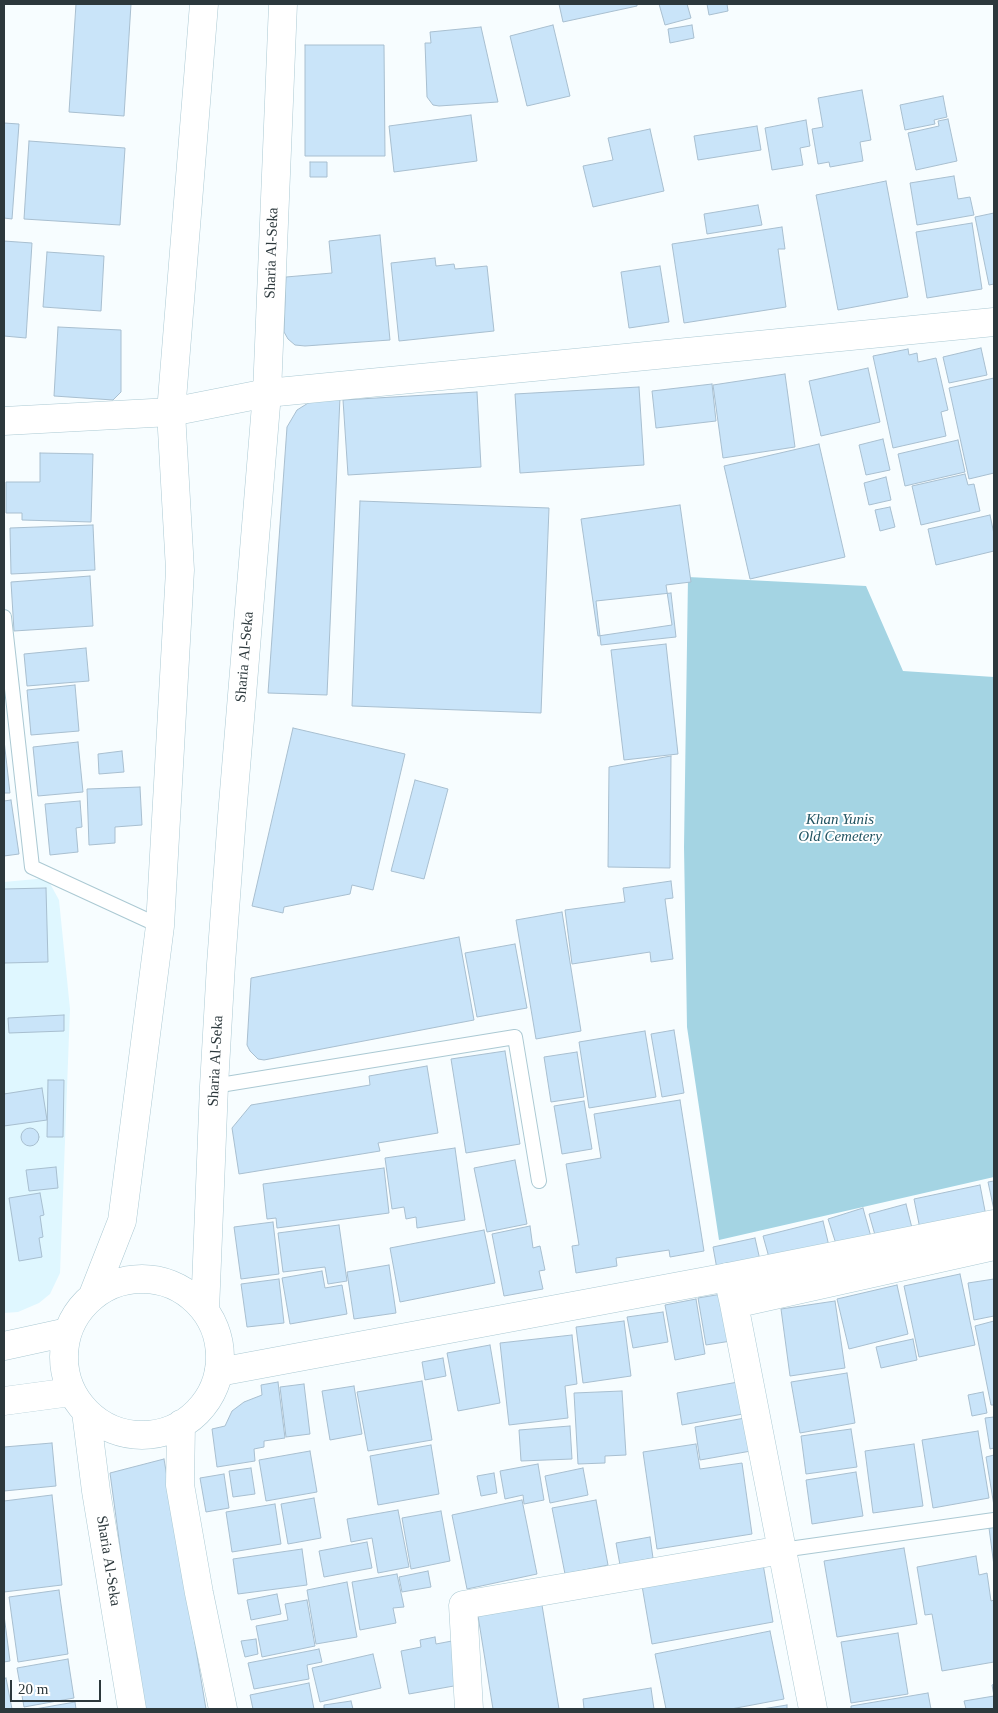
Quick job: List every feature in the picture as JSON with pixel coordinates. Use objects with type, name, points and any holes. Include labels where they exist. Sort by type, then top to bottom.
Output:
[{"type":"main road","points":[[93,1295],[113,1284],[138,1278],[164,1281],[187,1293],[206,1311],[217,1334],[220,1360],[219,1372],[215,1385],[201,1407],[182,1424],[157,1434],[132,1435],[107,1428],[79,1402],[64,1367],[65,1341],[68,1332],[74,1317],[93,1295],[122,1221],[160,926],[180,570],[172,412],[204,4]]},
{"type":"main road","name":"Sharia Al-Seka","points":[[206,1311],[214,1086],[230,836],[267,393],[283,4]]},
{"type":"main road","points":[[4,421],[172,412],[267,393],[994,322]]},
{"type":"main road","points":[[219,1372],[728,1277],[994,1224]]},
{"type":"main road","points":[[734,1304],[994,1246]]},
{"type":"main road","points":[[728,1277],[812,1709]]},
{"type":"main road","points":[[4,1346],[68,1332]]},
{"type":"main road","points":[[4,1402],[79,1402]]},
{"type":"main road","name":"Sharia Al-Seka","points":[[79,1402],[96,1491],[132,1709]]},
{"type":"main road","points":[[182,1424],[180,1485],[199,1592],[223,1709]]},
{"type":"main road","points":[[469,1709],[463,1605],[782,1550]]},
{"type":"lane","points":[[4,617],[32,867],[160,926]]},
{"type":"lane","points":[[214,1086],[515,1036],[539,1181]]},
{"type":"lane","points":[[782,1550],[994,1520]]},
{"type":"shaded area","points":[[47,878],[59,900],[70,1009],[60,1273],[50,1294],[39,1303],[18,1312],[4,1313],[4,882]]},
{"type":"green space","name":"Khan Yunis Old Cemetery","points":[[688,577],[866,586],[903,671],[994,677],[994,1177],[719,1240],[687,1027],[684,847]]},
{"type":"building","points":[[76,4],[131,4],[124,116],[69,112]]},
{"type":"building","points":[[559,4],[637,4],[637,6],[563,22]]},
{"type":"building","points":[[659,4],[687,4],[691,18],[665,25]]},
{"type":"building","points":[[707,4],[727,4],[728,11],[709,15]]},
{"type":"building","points":[[553,25],[570,96],[527,106],[510,36]]},
{"type":"building","points":[[692,25],[694,38],[670,43],[668,29]]},
{"type":"building","points":[[481,27],[498,102],[433,105],[427,97],[425,43],[431,43],[430,32]]},
{"type":"building","points":[[305,45],[384,45],[385,156],[305,156]]},
{"type":"building","points":[[862,90],[871,140],[860,142],[863,161],[830,167],[829,162],[818,164],[812,129],[823,127],[818,98]]},
{"type":"building","points":[[943,96],[947,117],[934,120],[935,124],[905,130],[900,105]]},
{"type":"building","points":[[471,115],[477,161],[394,172],[389,126]]},
{"type":"building","points":[[948,119],[957,161],[916,170],[908,133],[939,126],[938,121]]},
{"type":"building","points":[[806,120],[810,146],[800,148],[803,165],[772,170],[765,128]]},
{"type":"building","points":[[4,123],[19,124],[12,219],[4,218]]},
{"type":"building","points":[[757,126],[761,150],[698,160],[694,136]]},
{"type":"building","points":[[650,129],[664,191],[593,207],[583,166],[613,160],[608,138]]},
{"type":"building","points":[[29,141],[125,148],[120,225],[24,219]]},
{"type":"building","points":[[310,162],[327,162],[327,177],[310,177]]},
{"type":"building","points":[[954,176],[958,199],[970,197],[974,215],[917,225],[910,183]]},
{"type":"building","points":[[886,181],[908,297],[838,310],[816,195]]},
{"type":"building","points":[[758,205],[762,225],[707,234],[704,214]]},
{"type":"building","points":[[994,213],[994,284],[989,285],[975,217]]},
{"type":"building","points":[[972,223],[982,289],[927,298],[916,232]]},
{"type":"building","points":[[782,227],[785,249],[778,249],[786,307],[684,323],[672,244]]},
{"type":"building","points":[[380,235],[390,340],[305,346],[295,345],[284,332],[286,277],[332,273],[329,241]]},
{"type":"building","points":[[4,241],[32,243],[26,338],[4,336]]},
{"type":"building","points":[[47,252],[104,256],[101,311],[43,307]]},
{"type":"building","points":[[435,258],[436,266],[454,264],[455,269],[487,266],[494,331],[399,341],[391,263]]},
{"type":"building","points":[[660,266],[669,322],[629,328],[621,272]]},
{"type":"building","points":[[58,327],[121,330],[121,392],[113,400],[54,396]]},
{"type":"building","points":[[981,348],[987,375],[949,383],[943,357]]},
{"type":"building","points":[[908,349],[909,355],[917,353],[918,362],[936,358],[948,410],[941,412],[946,436],[893,448],[873,356]]},
{"type":"building","points":[[868,368],[880,422],[821,436],[809,381]]},
{"type":"building","points":[[785,374],[795,447],[723,458],[713,385]]},
{"type":"building","points":[[994,378],[994,473],[969,479],[949,388]]},
{"type":"building","points":[[712,384],[716,421],[656,428],[652,391]]},
{"type":"building","points":[[639,387],[644,465],[520,473],[515,394]]},
{"type":"building","points":[[477,392],[481,467],[348,475],[343,400]]},
{"type":"building","points":[[340,397],[327,695],[268,693],[287,427],[297,410],[313,400]]},
{"type":"building","points":[[883,439],[890,470],[866,475],[859,445]]},
{"type":"building","points":[[958,440],[965,472],[905,486],[898,454]]},
{"type":"building","points":[[819,444],[845,557],[750,579],[724,466]]},
{"type":"building","points":[[40,453],[93,454],[91,522],[22,520],[22,513],[6,513],[6,482],[40,482]]},
{"type":"building","points":[[965,474],[968,485],[974,484],[980,511],[921,525],[912,486]]},
{"type":"building","points":[[886,477],[891,500],[869,505],[864,483]]},
{"type":"building","points":[[360,501],[549,508],[541,713],[352,706]]},
{"type":"building","points":[[680,505],[691,582],[666,585],[672,625],[598,636],[581,519]]},
{"type":"building","points":[[890,507],[895,527],[880,531],[875,510]]},
{"type":"building","points":[[990,515],[994,534],[994,551],[936,565],[928,529]]},
{"type":"building","points":[[93,525],[95,570],[11,574],[10,528]]},
{"type":"building","points":[[90,576],[93,626],[14,631],[11,582]]},
{"type":"building","points":[[671,593],[676,637],[601,645],[596,601]]},
{"type":"building","points":[[666,644],[678,754],[624,760],[611,650]]},
{"type":"building","points":[[86,648],[89,681],[27,686],[24,654]]},
{"type":"building","points":[[75,685],[79,731],[31,735],[27,690]]},
{"type":"building","points":[[293,728],[405,754],[373,890],[352,885],[350,894],[284,907],[283,913],[252,906]]},
{"type":"building","points":[[4,740],[10,793],[4,793]]},
{"type":"building","points":[[78,742],[83,792],[38,796],[33,747]]},
{"type":"building","points":[[122,751],[124,772],[99,774],[98,754]]},
{"type":"building","points":[[671,756],[670,868],[608,867],[609,767]]},
{"type":"building","points":[[415,780],[448,789],[424,879],[391,871]]},
{"type":"building","points":[[140,787],[142,825],[115,827],[115,843],[89,845],[87,789]]},
{"type":"building","points":[[11,800],[19,854],[4,856],[4,801]]},
{"type":"building","points":[[80,801],[82,827],[76,828],[78,852],[50,855],[45,804]]},
{"type":"building","points":[[671,881],[673,898],[665,899],[673,959],[651,962],[650,952],[572,964],[565,910],[625,902],[623,888]]},
{"type":"building","points":[[46,888],[48,962],[4,963],[4,889]]},
{"type":"building","points":[[562,912],[581,1031],[536,1039],[516,920]]},
{"type":"building","points":[[459,937],[474,1020],[264,1060],[258,1059],[250,1051],[247,1045],[251,978]]},
{"type":"building","points":[[515,944],[527,1008],[477,1017],[465,953]]},
{"type":"building","points":[[64,1015],[64,1031],[9,1033],[8,1018]]},
{"type":"building","points":[[674,1030],[684,1093],[662,1097],[651,1034]]},
{"type":"building","points":[[645,1031],[656,1097],[589,1108],[579,1042]]},
{"type":"building","points":[[505,1051],[520,1144],[466,1153],[451,1059]]},
{"type":"building","points":[[577,1052],[584,1097],[551,1102],[544,1057]]},
{"type":"building","points":[[427,1066],[438,1133],[378,1143],[380,1151],[239,1174],[232,1128],[251,1105],[370,1085],[369,1076]]},
{"type":"building","points":[[48,1080],[64,1080],[63,1137],[47,1137]]},
{"type":"building","points":[[42,1088],[47,1120],[4,1126],[4,1094]]},
{"type":"building","points":[[680,1100],[704,1251],[670,1257],[669,1250],[616,1258],[617,1266],[576,1273],[572,1246],[579,1245],[566,1164],[601,1158],[594,1114]]},
{"type":"building","points":[[584,1101],[592,1149],[562,1154],[554,1106]]},
{"type":"building","points":[[30,1128],[36,1131],[39,1137],[36,1143],[30,1146],[24,1143],[21,1137],[24,1131]]},
{"type":"building","points":[[455,1148],[465,1220],[417,1228],[416,1217],[406,1219],[404,1207],[392,1209],[385,1158]]},
{"type":"building","points":[[515,1160],[527,1224],[487,1232],[474,1168]]},
{"type":"building","points":[[56,1167],[58,1188],[29,1191],[26,1170]]},
{"type":"building","points":[[384,1168],[389,1213],[277,1228],[276,1218],[267,1219],[263,1184]]},
{"type":"building","points":[[994,1181],[994,1210],[988,1182]]},
{"type":"building","points":[[980,1185],[986,1216],[920,1229],[914,1199]]},
{"type":"building","points":[[40,1193],[44,1215],[40,1216],[43,1237],[39,1238],[42,1257],[19,1261],[9,1198]]},
{"type":"building","points":[[906,1204],[913,1232],[877,1242],[869,1214]]},
{"type":"building","points":[[863,1208],[871,1237],[837,1247],[828,1219]]},
{"type":"building","points":[[823,1221],[829,1246],[770,1261],[763,1236]]},
{"type":"building","points":[[273,1222],[279,1274],[241,1279],[234,1227]]},
{"type":"building","points":[[339,1225],[347,1281],[328,1284],[325,1267],[283,1272],[278,1233]]},
{"type":"building","points":[[530,1226],[533,1248],[540,1246],[545,1270],[539,1271],[543,1289],[504,1296],[492,1234]]},
{"type":"building","points":[[484,1230],[495,1283],[400,1302],[390,1248]]},
{"type":"building","points":[[755,1238],[760,1260],[717,1269],[713,1247]]},
{"type":"building","points":[[389,1265],[396,1313],[354,1319],[347,1272]]},
{"type":"building","points":[[322,1271],[325,1288],[342,1285],[347,1314],[290,1324],[282,1278]]},
{"type":"building","points":[[960,1274],[975,1345],[919,1357],[904,1286]]},
{"type":"building","points":[[279,1279],[284,1323],[247,1327],[241,1284]]},
{"type":"building","points":[[994,1279],[994,1316],[974,1320],[968,1283]]},
{"type":"building","points":[[897,1285],[908,1334],[849,1349],[837,1299]]},
{"type":"building","points":[[722,1294],[731,1341],[706,1345],[698,1298]]},
{"type":"building","points":[[696,1299],[705,1354],[675,1360],[665,1305]]},
{"type":"building","points":[[835,1301],[845,1368],[790,1376],[781,1309]]},
{"type":"building","points":[[663,1312],[668,1342],[633,1348],[627,1317]]},
{"type":"building","points":[[624,1321],[631,1376],[583,1383],[576,1327]]},
{"type":"building","points":[[994,1321],[994,1405],[991,1405],[975,1326]]},
{"type":"building","points":[[572,1335],[577,1384],[565,1386],[568,1418],[509,1425],[500,1343]]},
{"type":"building","points":[[913,1339],[917,1360],[881,1368],[876,1347]]},
{"type":"building","points":[[490,1345],[500,1403],[458,1411],[447,1353]]},
{"type":"building","points":[[443,1358],[446,1376],[425,1380],[422,1362]]},
{"type":"building","points":[[847,1373],[855,1423],[800,1433],[791,1382]]},
{"type":"building","points":[[422,1381],[432,1440],[368,1451],[357,1392]]},
{"type":"building","points":[[278,1382],[285,1438],[264,1441],[264,1447],[254,1449],[255,1461],[217,1467],[212,1429],[225,1426],[232,1411],[244,1402],[262,1395],[261,1385]]},
{"type":"building","points":[[738,1382],[743,1414],[682,1425],[677,1393]]},
{"type":"building","points":[[304,1384],[310,1434],[286,1437],[280,1387]]},
{"type":"building","points":[[354,1386],[362,1434],[330,1440],[322,1391]]},
{"type":"building","points":[[622,1391],[626,1455],[605,1456],[605,1463],[578,1464],[574,1393]]},
{"type":"building","points":[[983,1392],[987,1413],[972,1416],[968,1395]]},
{"type":"building","points":[[994,1417],[994,1448],[990,1449],[985,1418]]},
{"type":"building","points":[[745,1418],[751,1451],[700,1460],[695,1427]]},
{"type":"building","points":[[570,1426],[572,1459],[521,1461],[519,1430]]},
{"type":"building","points":[[851,1429],[857,1467],[806,1474],[801,1436]]},
{"type":"building","points":[[978,1431],[989,1498],[933,1508],[922,1440]]},
{"type":"building","points":[[52,1443],[56,1486],[4,1491],[4,1447]]},
{"type":"building","points":[[696,1444],[700,1469],[742,1463],[752,1534],[657,1549],[643,1452]]},
{"type":"building","points":[[914,1444],[923,1506],[873,1513],[865,1451]]},
{"type":"building","points":[[431,1445],[439,1494],[378,1505],[370,1456]]},
{"type":"building","points":[[310,1451],[317,1492],[266,1501],[259,1460]]},
{"type":"building","points":[[994,1455],[994,1506],[986,1457]]},
{"type":"building","points":[[164,1459],[206,1709],[142,1709],[110,1473]]},
{"type":"building","points":[[538,1464],[544,1500],[524,1504],[523,1495],[505,1499],[500,1471]]},
{"type":"building","points":[[251,1468],[255,1494],[233,1497],[229,1471]]},
{"type":"building","points":[[583,1468],[588,1495],[550,1503],[545,1476]]},
{"type":"building","points":[[856,1472],[863,1516],[812,1524],[806,1480]]},
{"type":"building","points":[[494,1473],[497,1493],[481,1496],[477,1476]]},
{"type":"building","points":[[224,1474],[229,1508],[206,1512],[200,1478]]},
{"type":"building","points":[[52,1495],[62,1585],[4,1592],[4,1501]]},
{"type":"building","points":[[314,1498],[321,1538],[288,1544],[281,1504]]},
{"type":"building","points":[[522,1500],[537,1574],[467,1589],[452,1515]]},
{"type":"building","points":[[596,1500],[608,1565],[565,1574],[552,1508]]},
{"type":"building","points":[[275,1504],[281,1544],[232,1552],[226,1512]]},
{"type":"building","points":[[398,1510],[409,1567],[378,1573],[372,1538],[351,1542],[347,1519]]},
{"type":"building","points":[[441,1511],[450,1561],[411,1569],[402,1518]]},
{"type":"building","points":[[994,1527],[994,1566],[989,1528]]},
{"type":"building","points":[[650,1537],[653,1558],[620,1565],[616,1543]]},
{"type":"building","points":[[367,1542],[372,1568],[324,1577],[319,1551]]},
{"type":"building","points":[[904,1548],[917,1624],[837,1637],[824,1561]]},
{"type":"building","points":[[302,1549],[307,1585],[238,1594],[233,1559]]},
{"type":"building","points":[[976,1556],[979,1575],[987,1573],[991,1601],[994,1600],[994,1662],[942,1671],[932,1614],[925,1615],[917,1567]]},
{"type":"building","points":[[762,1558],[773,1622],[652,1644],[641,1580]]},
{"type":"building","points":[[428,1571],[431,1587],[402,1592],[399,1577]]},
{"type":"building","points":[[397,1574],[404,1607],[393,1608],[396,1623],[360,1630],[352,1582]]},
{"type":"building","points":[[347,1582],[357,1637],[316,1644],[307,1590]]},
{"type":"building","points":[[59,1590],[68,1654],[18,1662],[9,1597]]},
{"type":"building","points":[[277,1594],[281,1614],[251,1620],[247,1600]]},
{"type":"building","points":[[307,1600],[315,1646],[262,1657],[256,1626],[288,1620],[285,1604]]},
{"type":"building","points":[[542,1605],[559,1709],[493,1709],[478,1616]]},
{"type":"building","points":[[4,1615],[10,1661],[4,1662]]},
{"type":"building","points":[[770,1631],[784,1699],[731,1709],[666,1709],[655,1654]]},
{"type":"building","points":[[898,1633],[908,1694],[851,1703],[841,1642]]},
{"type":"building","points":[[435,1637],[436,1644],[457,1640],[465,1684],[409,1694],[401,1651],[421,1647],[420,1640]]},
{"type":"building","points":[[256,1639],[258,1654],[245,1657],[241,1641]]},
{"type":"building","points":[[319,1649],[322,1662],[307,1665],[309,1679],[254,1689],[248,1663]]},
{"type":"building","points":[[373,1654],[381,1688],[320,1702],[312,1668]]},
{"type":"building","points":[[68,1659],[74,1698],[24,1707],[17,1668]]},
{"type":"building","points":[[6,1678],[12,1709],[4,1709],[4,1679]]},
{"type":"building","points":[[309,1683],[314,1709],[253,1709],[250,1695]]},
{"type":"building","points":[[651,1688],[654,1709],[584,1709],[583,1699]]},
{"type":"building","points":[[928,1693],[931,1709],[851,1709],[851,1706]]},
{"type":"building","points":[[994,1696],[994,1709],[966,1709],[964,1701]]},
{"type":"building","points":[[351,1701],[353,1709],[324,1709],[324,1705]]},
{"type":"building","points":[[75,1702],[76,1709],[35,1709]]},
{"type":"building","points":[[787,1705],[787,1709],[762,1709]]}]
